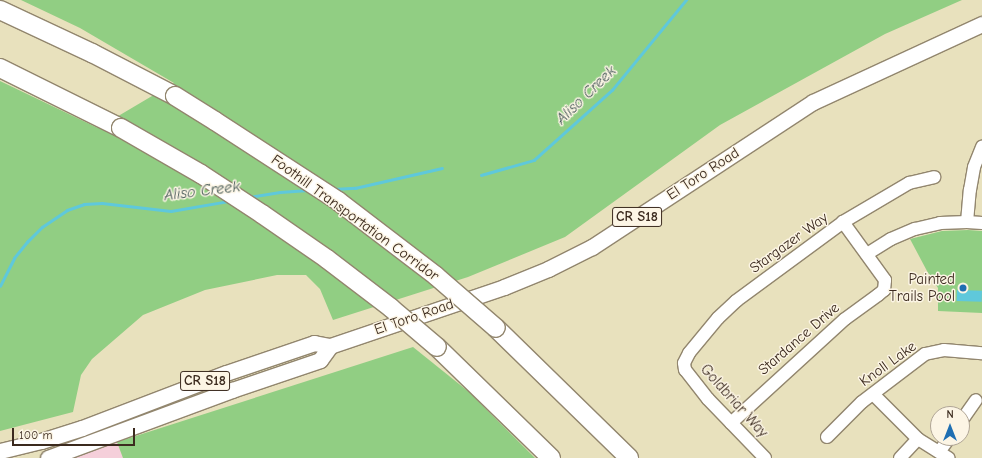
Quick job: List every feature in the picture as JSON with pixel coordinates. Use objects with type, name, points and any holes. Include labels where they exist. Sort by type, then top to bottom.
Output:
[{"type":"highway","name":"Foothill Transportation Corridor","points":[[0,10],[92,53],[175,96],[255,146],[338,201],[436,276],[496,328],[628,458]]},
{"type":"highway","points":[[0,68],[121,128],[201,174],[269,218],[345,272],[437,347],[551,458]]},
{"type":"main road","name":"El Toro Road","points":[[0,451],[41,441],[82,428],[226,373],[314,343],[330,346],[504,287],[559,264],[592,247],[813,102],[978,28]]},
{"type":"main road","name":"CR S18","points":[[48,458],[225,392],[320,360],[330,346]]},
{"type":"street","points":[[967,222],[974,167],[982,148]]},
{"type":"street","name":"Stargazer Way","points":[[684,363],[689,353],[718,318],[736,301],[843,222],[909,183],[934,177]]},
{"type":"street","points":[[843,222],[867,254],[891,239],[915,229],[940,223],[967,222],[982,224]]},
{"type":"street","name":"Stardance Drive","points":[[730,423],[845,319],[884,290],[885,280],[867,254]]},
{"type":"street","name":"Knoll Lake","points":[[827,438],[862,402],[925,354],[944,350],[982,353]]},
{"type":"street","name":"Goldbriar Way","points":[[684,363],[685,370],[708,399],[765,458]]},
{"type":"street","points":[[873,394],[918,439],[943,455]]},
{"type":"street","points":[[970,409],[976,400]]},
{"type":"street","points":[[900,458],[918,439]]},
{"type":"shaded area","points":[[117,442],[123,458],[72,458]]},
{"type":"green space","points":[[21,0],[962,0],[885,34],[720,125],[565,237],[468,277],[333,320],[320,289],[306,275],[277,275],[205,290],[143,315],[92,359],[81,375],[73,412],[0,431],[0,81],[98,128],[174,83],[80,28]]},
{"type":"green space","points":[[942,231],[982,231],[982,313],[938,311],[938,288],[910,239]]},
{"type":"green space","points":[[413,347],[469,392],[535,458],[123,458],[117,442]]},
{"type":"water","name":"Painted Trails Pool","points":[[957,290],[982,291],[982,302],[957,301]]},
{"type":"waterway","name":"Aliso Creek","points":[[481,175],[534,160],[612,90],[686,0]]},
{"type":"waterway","name":"Aliso Creek","points":[[333,189],[355,188],[442,168]]},
{"type":"waterway","name":"Aliso Creek","points":[[249,197],[280,192],[308,190]]},
{"type":"waterway","name":"Aliso Creek","points":[[0,286],[14,258],[27,242],[42,227],[67,210],[84,204],[102,203],[171,211],[229,201]]},
{"type":"place","name":"Painted Trails Pool","points":[[963,288]]}]
